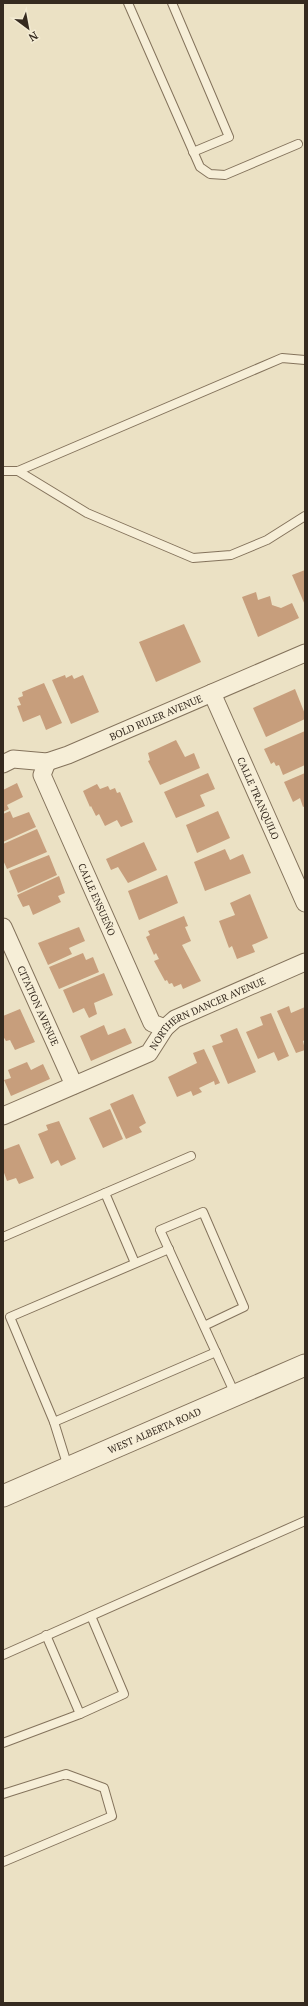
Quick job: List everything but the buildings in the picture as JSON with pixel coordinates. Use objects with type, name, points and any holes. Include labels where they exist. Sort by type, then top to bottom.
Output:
[{"type":"street","name":"BOLD RULER AVENUE","points":[[3,764],[14,759],[47,762],[68,755],[305,653]]},
{"type":"street","name":"CALLE TRANQUILO","points":[[212,693],[305,903]]},
{"type":"street","name":"CALLE ENSUEÑO","points":[[47,762],[42,775],[152,1023],[165,1028]]},
{"type":"street","name":"CITATION AVENUE","points":[[3,926],[8,951],[74,1085]]},
{"type":"street","name":"NORTHERN DANCER AVENUE","points":[[3,1116],[148,1053],[165,1028],[175,1019],[305,962]]},
{"type":"street","name":"WEST ALBERTA ROAD","points":[[3,1496],[305,1365]]},
{"type":"lane","points":[[128,3],[200,167],[210,174],[224,175],[298,144]]},
{"type":"lane","points":[[172,3],[229,136],[193,152]]},
{"type":"lane","points":[[3,471],[18,471],[282,358],[305,360]]},
{"type":"lane","points":[[18,471],[87,513],[193,558],[231,555],[267,540],[305,516]]},
{"type":"lane","points":[[3,1237],[190,1156]]},
{"type":"lane","points":[[105,1193],[135,1263]]},
{"type":"lane","points":[[204,1326],[244,1307],[203,1212],[160,1230],[235,1395]]},
{"type":"lane","points":[[68,1468],[54,1422],[6,1319],[169,1248]]},
{"type":"lane","points":[[54,1422],[216,1352]]},
{"type":"lane","points":[[3,1655],[305,1521]]},
{"type":"lane","points":[[3,1743],[80,1714],[124,1694],[91,1616]]},
{"type":"lane","points":[[46,1636],[80,1714]]},
{"type":"lane","points":[[3,1794],[66,1774],[104,1788],[112,1816],[3,1862]]}]
